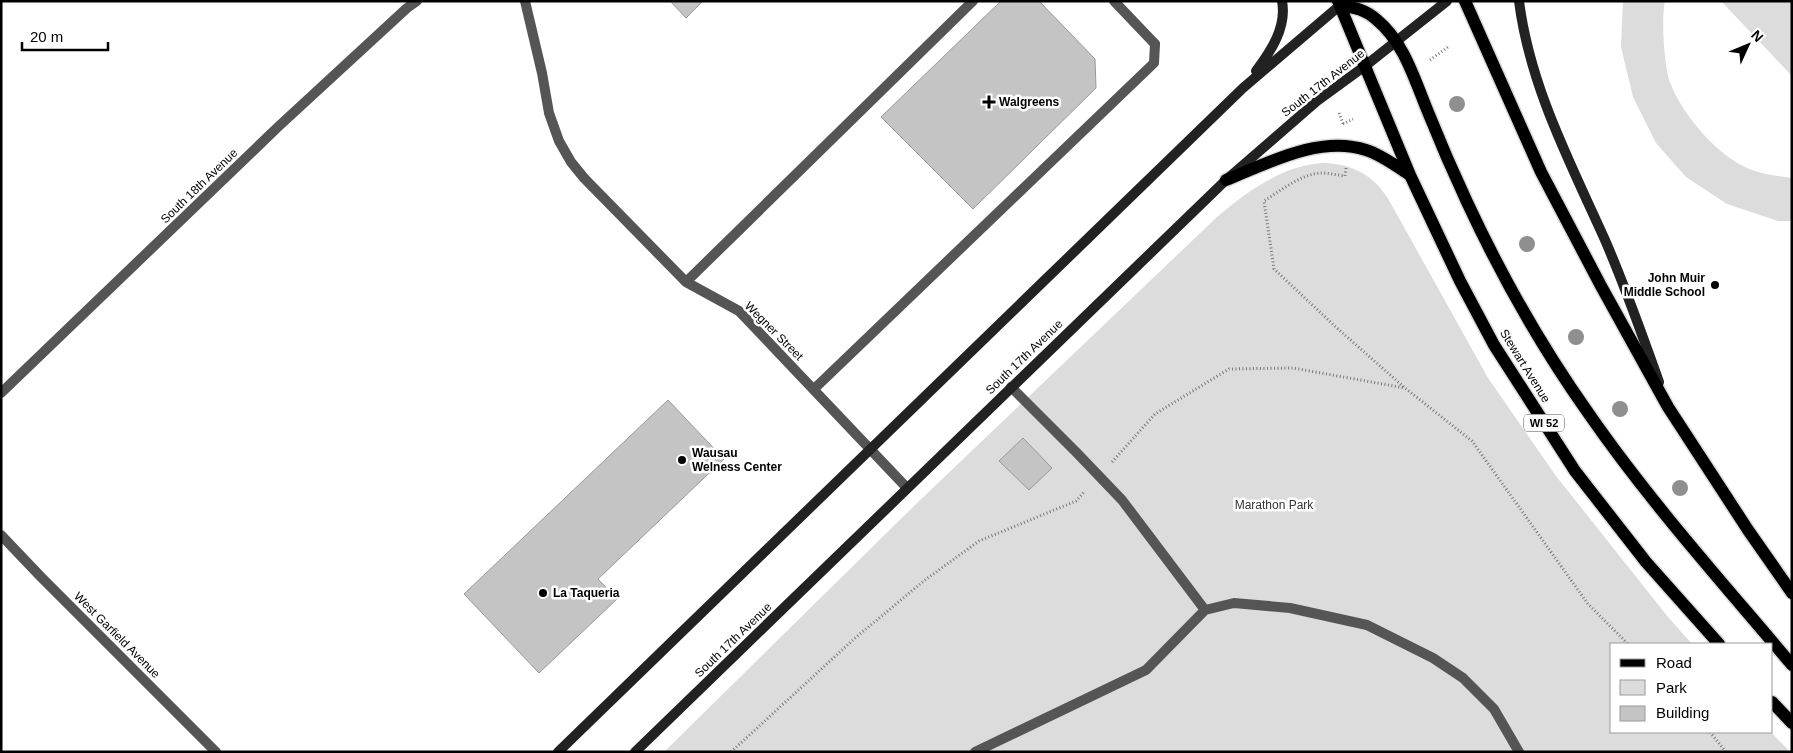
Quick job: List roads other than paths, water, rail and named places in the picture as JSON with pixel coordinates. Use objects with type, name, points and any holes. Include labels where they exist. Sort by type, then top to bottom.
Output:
[{"type":"main road","points":[[1242,88],[1264,60],[1277,37],[1283,17],[1282,1]]},
{"type":"main road","name":"South 17th Avenue","points":[[635,752],[1226,180],[1312,106],[1447,1]]},
{"type":"main road","points":[[1465,1],[1541,172],[1601,286],[1668,407],[1748,530],[1792,593]]},
{"type":"main road","points":[[1519,1],[1529,51],[1545,107],[1606,242],[1642,333],[1668,407]]},
{"type":"main road","points":[[558,752],[1242,88],[1341,3],[1364,10],[1378,20],[1396,42],[1412,74],[1452,171],[1469,206],[1517,298],[1589,414],[1650,496],[1792,665]]},
{"type":"main road","name":"WI 52","points":[[1341,3],[1365,66]]},
{"type":"main road","name":"Stewart Avenue","points":[[1365,66],[1410,175],[1460,281],[1494,345],[1575,470],[1646,562],[1718,643]]},
{"type":"main road","points":[[1226,180],[1298,153],[1334,146],[1356,147],[1373,152],[1410,175]]},
{"type":"main road","points":[[1773,703],[1792,724]]},
{"type":"street","name":"South 18th Avenue","points":[[1,393],[280,126],[406,8],[417,1]]},
{"type":"street","name":"Wegner Street","points":[[525,1],[542,73],[548,113],[559,141],[571,162],[584,178],[686,282],[739,311],[908,488]]},
{"type":"street","points":[[686,282],[973,1]]},
{"type":"street","points":[[814,389],[1154,63],[1156,44],[1114,1]]},
{"type":"street","points":[[1011,387],[1099,476],[1147,531],[1205,610]]},
{"type":"street","name":"West Garfield Avenue","points":[[1,534],[41,577],[216,752]]},
{"type":"street","points":[[975,752],[1146,670],[1205,610],[1234,603],[1290,608],[1367,625],[1433,658],[1463,678],[1494,709],[1519,752]]},
{"type":"place","name":"Walgreens","points":[[989,102]]},
{"type":"place","name":"John Muir Middle School","points":[[1715,285]]},
{"type":"place","name":"Wausau Welness Center","points":[[682,460]]},
{"type":"place","name":"La Taqueria","points":[[543,593]]},
{"type":"park label","name":"Marathon Park","points":[[1274,505]]}]
